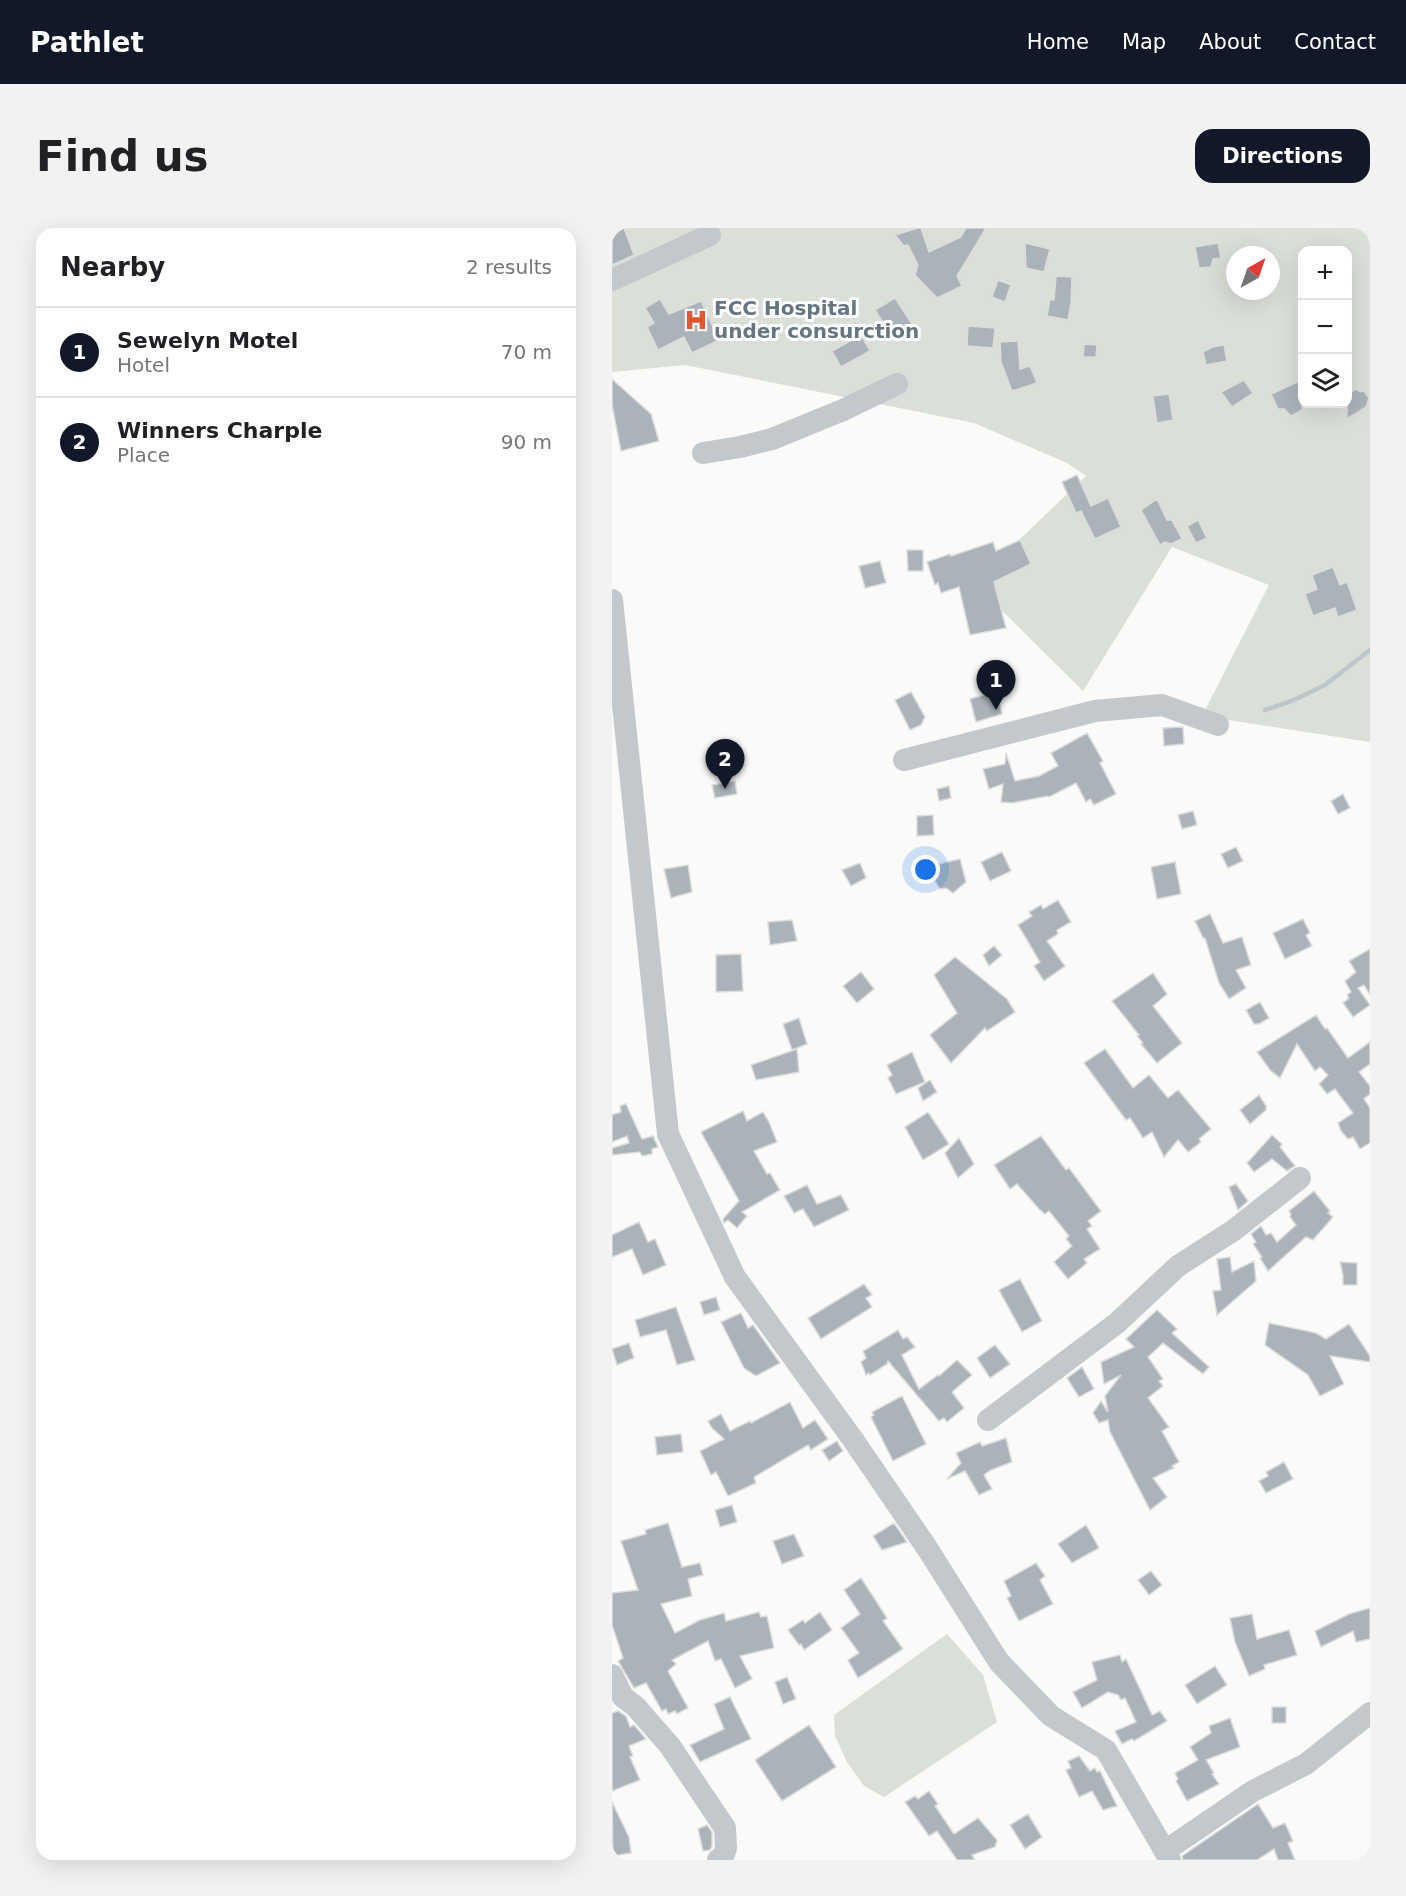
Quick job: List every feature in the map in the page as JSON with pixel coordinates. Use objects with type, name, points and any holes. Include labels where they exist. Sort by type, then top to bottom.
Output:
[{"type":"street","points":[[612,280],[710,235]]},
{"type":"street","points":[[703,453],[772,439],[843,410],[897,384]]},
{"type":"street","points":[[612,600],[668,1134],[735,1277],[854,1441],[927,1548],[999,1662],[1051,1716],[1106,1750],[1167,1856],[1252,1791],[1306,1764],[1370,1713]]},
{"type":"street","points":[[904,760],[1095,711],[1162,705],[1218,725]]},
{"type":"street","points":[[988,1420],[1117,1323],[1178,1266],[1234,1230],[1300,1178]]},
{"type":"street","points":[[612,1675],[623,1697],[636,1707],[670,1746],[725,1828],[726,1848],[723,1857],[718,1860]]},
{"type":"shaded area","points":[[612,228],[1370,228],[1370,742],[1202,716],[1269,585],[1172,547],[1083,691],[974,583],[1086,476],[1067,463],[974,423],[685,365],[612,372]]},
{"type":"shaded area","points":[[947,1634],[983,1675],[997,1722],[884,1797],[864,1786],[847,1762],[835,1736],[834,1715]]},
{"type":"building","points":[[612,228],[624,228],[634,255],[612,265]]},
{"type":"building","points":[[921,228],[929,252],[961,237],[966,228],[986,228],[957,276],[962,286],[937,298],[915,275],[918,265],[908,245],[904,246],[895,235]]},
{"type":"building","points":[[1025,243],[1050,249],[1044,272],[1026,268]]},
{"type":"building","points":[[1218,243],[1221,258],[1213,259],[1211,267],[1199,268],[1195,247]]},
{"type":"building","points":[[1056,276],[1072,277],[1068,320],[1047,316],[1050,299],[1054,300]]},
{"type":"building","points":[[998,280],[1011,285],[1005,302],[992,297]]},
{"type":"building","points":[[895,298],[912,324],[892,336],[875,310]]},
{"type":"building","points":[[660,299],[669,314],[701,301],[719,340],[692,353],[684,337],[658,350],[647,327],[654,323],[645,308]]},
{"type":"building","points":[[968,326],[995,328],[993,348],[967,346]]},
{"type":"building","points":[[861,335],[870,351],[841,367],[832,351]]},
{"type":"building","points":[[1018,341],[1020,369],[1030,366],[1037,383],[1012,391],[1001,362],[1000,342]]},
{"type":"building","points":[[1084,344],[1097,345],[1096,357],[1083,357]]},
{"type":"building","points":[[1224,345],[1227,361],[1206,365],[1203,352],[1212,347]]},
{"type":"building","points":[[612,379],[651,414],[659,441],[621,451],[612,405]]},
{"type":"building","points":[[1244,380],[1253,393],[1232,407],[1221,392]]},
{"type":"building","points":[[1298,382],[1298,408],[1302,410],[1291,416],[1284,409],[1278,409],[1271,394]]},
{"type":"building","points":[[1356,389],[1360,392],[1364,391],[1369,398],[1366,407],[1347,419],[1347,408],[1352,408],[1352,391]]},
{"type":"building","points":[[1169,394],[1173,420],[1157,423],[1153,396]]},
{"type":"building","points":[[1077,475],[1091,506],[1108,498],[1121,527],[1095,539],[1081,511],[1076,513],[1062,482]]},
{"type":"building","points":[[1157,499],[1167,520],[1172,520],[1182,539],[1171,544],[1165,542],[1160,545],[1141,510]]},
{"type":"building","points":[[1198,520],[1207,538],[1196,543],[1187,526]]},
{"type":"building","points":[[1020,540],[1031,564],[994,582],[1006,628],[970,635],[959,587],[941,593],[938,583],[935,585],[927,562],[993,542],[996,551]]},
{"type":"building","points":[[907,550],[923,550],[923,571],[908,571]]},
{"type":"building","points":[[880,561],[886,583],[865,588],[859,566]]},
{"type":"building","points":[[1333,567],[1340,585],[1347,582],[1357,610],[1338,617],[1335,608],[1313,616],[1305,594],[1317,589],[1312,575]]},
{"type":"building","points":[[997,691],[1002,714],[976,722],[970,699]]},
{"type":"building","points":[[911,692],[925,717],[921,725],[910,730],[895,700]]},
{"type":"building","points":[[1183,727],[1184,744],[1164,746],[1163,728]]},
{"type":"building","points":[[1087,733],[1103,761],[1100,763],[1116,794],[1094,805],[1090,799],[1086,802],[1076,783],[1049,797],[1012,803],[1001,802],[1003,784],[989,789],[983,769],[1005,764],[1006,753],[1015,781],[1039,776],[1058,766],[1051,753]]},
{"type":"building","points":[[735,781],[737,794],[715,798],[712,785]]},
{"type":"building","points":[[949,786],[951,798],[939,801],[937,789]]},
{"type":"building","points":[[1343,794],[1350,808],[1338,814],[1331,801]]},
{"type":"building","points":[[1193,811],[1197,825],[1182,829],[1178,815]]},
{"type":"building","points":[[933,815],[934,835],[917,836],[917,816]]},
{"type":"building","points":[[1236,847],[1243,861],[1228,868],[1221,854]]},
{"type":"building","points":[[1002,852],[1011,871],[990,881],[981,862]]},
{"type":"building","points":[[960,859],[966,882],[953,893],[946,888],[940,889],[932,876],[935,865]]},
{"type":"building","points":[[1175,862],[1181,894],[1157,899],[1151,867]]},
{"type":"building","points":[[860,863],[866,878],[851,886],[842,870]]},
{"type":"building","points":[[688,865],[692,892],[671,898],[664,869]]},
{"type":"building","points":[[1058,900],[1071,922],[1057,930],[1058,934],[1047,941],[1065,966],[1044,981],[1034,966],[1040,962],[1018,925],[1032,916],[1029,912],[1041,905],[1043,909]]},
{"type":"building","points":[[1210,914],[1223,943],[1242,937],[1251,965],[1236,970],[1246,988],[1229,999],[1219,983],[1205,938],[1195,921]]},
{"type":"building","points":[[1303,919],[1310,933],[1306,935],[1312,946],[1285,959],[1273,933]]},
{"type":"building","points":[[792,920],[797,941],[770,945],[768,922]]},
{"type":"building","points":[[994,946],[1002,955],[989,966],[983,955]]},
{"type":"building","points":[[1370,949],[1370,995],[1364,985],[1358,988],[1370,1005],[1353,1017],[1343,1003],[1349,998],[1347,995],[1351,992],[1345,981],[1356,972],[1349,961]]},
{"type":"building","points":[[741,954],[743,991],[716,992],[716,955]]},
{"type":"building","points":[[955,957],[1007,999],[1015,1012],[987,1031],[985,1028],[951,1063],[930,1035],[957,1013],[934,975]]},
{"type":"building","points":[[861,972],[874,989],[857,1003],[843,986]]},
{"type":"building","points":[[1153,973],[1167,994],[1153,1006],[1182,1043],[1157,1063],[1141,1044],[1143,1043],[1137,1036],[1139,1035],[1112,1001]]},
{"type":"building","points":[[1260,1002],[1269,1018],[1259,1024],[1254,1024],[1246,1010]]},
{"type":"building","points":[[1316,1015],[1348,1058],[1370,1042],[1370,1064],[1359,1072],[1370,1086],[1370,1094],[1364,1099],[1370,1108],[1370,1143],[1360,1149],[1353,1137],[1348,1139],[1341,1131],[1338,1123],[1353,1113],[1335,1089],[1327,1094],[1319,1084],[1328,1075],[1320,1067],[1315,1071],[1297,1044],[1280,1078],[1270,1070],[1257,1052]]},
{"type":"building","points":[[799,1018],[807,1044],[792,1050],[783,1024]]},
{"type":"building","points":[[797,1049],[799,1072],[756,1080],[751,1065]]},
{"type":"building","points":[[1105,1049],[1133,1088],[1149,1075],[1168,1098],[1178,1090],[1211,1129],[1199,1139],[1201,1142],[1188,1152],[1178,1140],[1164,1157],[1152,1132],[1143,1138],[1130,1118],[1126,1120],[1084,1063]]},
{"type":"building","points":[[912,1052],[925,1082],[896,1094],[888,1078],[892,1075],[887,1065]]},
{"type":"building","points":[[930,1080],[937,1092],[923,1101],[918,1088]]},
{"type":"building","points":[[1259,1095],[1266,1110],[1250,1124],[1240,1110]]},
{"type":"building","points":[[626,1104],[642,1139],[653,1136],[658,1147],[652,1149],[652,1154],[642,1156],[640,1152],[612,1155],[612,1148],[629,1143],[627,1136],[612,1142],[612,1115],[621,1112],[620,1106]]},
{"type":"building","points":[[743,1111],[747,1121],[763,1112],[769,1122],[777,1142],[754,1151],[767,1174],[770,1173],[780,1190],[742,1212],[747,1216],[737,1228],[728,1220],[724,1223],[723,1219],[739,1201],[701,1132]]},
{"type":"building","points":[[928,1112],[949,1144],[923,1160],[905,1127]]},
{"type":"building","points":[[1272,1135],[1282,1144],[1280,1147],[1295,1166],[1287,1171],[1272,1159],[1254,1172],[1247,1163]]},
{"type":"building","points":[[1041,1136],[1066,1170],[1069,1168],[1101,1211],[1088,1221],[1092,1226],[1087,1229],[1100,1249],[1084,1259],[1087,1263],[1068,1279],[1054,1262],[1072,1246],[1066,1239],[1069,1236],[1049,1211],[1045,1214],[1039,1209],[1017,1184],[1010,1189],[994,1165]]},
{"type":"building","points":[[959,1138],[974,1164],[958,1178],[945,1153]]},
{"type":"building","points":[[1236,1184],[1248,1201],[1238,1210],[1229,1187]]},
{"type":"building","points":[[807,1185],[817,1204],[841,1195],[849,1210],[814,1227],[803,1209],[794,1213],[784,1196]]},
{"type":"building","points":[[1314,1191],[1333,1217],[1313,1240],[1306,1237],[1268,1271],[1253,1244],[1256,1242],[1251,1234],[1261,1226],[1266,1235],[1271,1233],[1277,1242],[1296,1225],[1289,1211]]},
{"type":"building","points":[[639,1222],[648,1242],[655,1239],[666,1265],[643,1275],[632,1249],[612,1257],[612,1235]]},
{"type":"building","points":[[1230,1257],[1232,1272],[1254,1261],[1256,1281],[1217,1315],[1213,1291],[1221,1290],[1217,1259]]},
{"type":"building","points":[[1340,1262],[1357,1263],[1357,1285],[1343,1285]]},
{"type":"building","points":[[1020,1279],[1042,1321],[1022,1332],[999,1290]]},
{"type":"building","points":[[864,1284],[872,1295],[866,1298],[872,1307],[821,1339],[808,1318]]},
{"type":"building","points":[[716,1297],[720,1310],[704,1315],[700,1302]]},
{"type":"building","points":[[676,1307],[695,1360],[677,1365],[666,1330],[640,1337],[635,1320]]},
{"type":"building","points":[[1157,1310],[1177,1329],[1172,1333],[1209,1367],[1203,1374],[1163,1343],[1148,1357],[1163,1379],[1159,1381],[1163,1386],[1148,1398],[1169,1427],[1162,1431],[1179,1462],[1172,1466],[1174,1468],[1153,1478],[1167,1497],[1150,1510],[1110,1432],[1108,1420],[1099,1423],[1093,1413],[1101,1401],[1108,1412],[1105,1396],[1121,1375],[1104,1384],[1101,1362],[1134,1347],[1126,1339]]},
{"type":"building","points":[[741,1313],[748,1328],[753,1325],[780,1363],[756,1376],[744,1368],[721,1322]]},
{"type":"building","points":[[1269,1323],[1316,1333],[1326,1339],[1349,1324],[1370,1356],[1370,1362],[1330,1356],[1344,1384],[1320,1396],[1308,1375],[1265,1345]]},
{"type":"building","points":[[898,1330],[903,1339],[907,1337],[915,1347],[902,1355],[919,1389],[957,1360],[972,1375],[952,1392],[964,1408],[947,1422],[944,1418],[939,1421],[888,1361],[870,1375],[869,1373],[866,1375],[861,1362],[866,1358],[863,1351]]},
{"type":"building","points":[[629,1343],[634,1358],[617,1365],[612,1349]]},
{"type":"building","points":[[995,1345],[1010,1364],[990,1378],[977,1358]]},
{"type":"building","points":[[1082,1367],[1094,1389],[1079,1397],[1067,1378]]},
{"type":"building","points":[[902,1396],[926,1444],[893,1461],[871,1417],[874,1415],[872,1412]]},
{"type":"building","points":[[790,1402],[803,1428],[815,1420],[828,1439],[811,1450],[808,1445],[754,1477],[756,1483],[728,1496],[716,1472],[711,1475],[700,1451],[724,1439],[708,1421],[721,1414],[730,1431],[750,1421],[751,1423]]},
{"type":"building","points":[[681,1434],[683,1452],[657,1455],[655,1437]]},
{"type":"building","points":[[1006,1438],[1012,1462],[984,1475],[992,1489],[979,1495],[965,1471],[947,1479],[961,1463],[956,1453],[980,1442],[982,1446]]},
{"type":"building","points":[[837,1441],[843,1451],[829,1461],[822,1450]]},
{"type":"building","points":[[1284,1462],[1293,1479],[1266,1493],[1259,1481],[1268,1476],[1266,1472]]},
{"type":"building","points":[[732,1505],[737,1522],[720,1527],[715,1510]]},
{"type":"building","points":[[668,1523],[682,1567],[700,1563],[703,1575],[688,1579],[692,1596],[661,1604],[675,1633],[700,1620],[724,1613],[726,1621],[759,1612],[761,1617],[767,1616],[774,1648],[740,1656],[752,1679],[735,1688],[721,1659],[715,1661],[708,1641],[672,1660],[676,1664],[668,1671],[688,1708],[677,1714],[675,1711],[668,1714],[666,1709],[662,1711],[646,1683],[634,1688],[618,1661],[623,1658],[612,1625],[612,1593],[638,1590],[621,1541],[646,1534],[645,1530]]},
{"type":"building","points":[[894,1523],[907,1542],[882,1550],[873,1536]]},
{"type":"building","points":[[1086,1525],[1099,1548],[1072,1563],[1058,1544]]},
{"type":"building","points":[[794,1534],[804,1556],[782,1564],[773,1541]]},
{"type":"building","points":[[1036,1563],[1045,1576],[1040,1580],[1053,1604],[1019,1621],[1007,1598],[1011,1596],[1004,1581]]},
{"type":"building","points":[[1151,1571],[1162,1585],[1149,1595],[1138,1580]]},
{"type":"building","points":[[861,1578],[887,1618],[883,1621],[903,1649],[858,1678],[848,1660],[859,1653],[841,1628],[860,1614],[844,1590]]},
{"type":"building","points":[[1370,1608],[1370,1639],[1356,1642],[1353,1631],[1321,1647],[1315,1631],[1349,1614]]},
{"type":"building","points":[[820,1612],[832,1630],[804,1650],[788,1630],[803,1620],[805,1623]]},
{"type":"building","points":[[1252,1614],[1257,1639],[1289,1630],[1297,1655],[1264,1665],[1265,1669],[1249,1676],[1235,1642],[1230,1618]]},
{"type":"building","points":[[1120,1655],[1122,1662],[1126,1659],[1152,1715],[1160,1711],[1167,1721],[1134,1741],[1132,1739],[1122,1744],[1115,1731],[1136,1722],[1125,1698],[1121,1700],[1118,1695],[1108,1692],[1082,1708],[1073,1692],[1097,1680],[1092,1662]]},
{"type":"building","points":[[1215,1666],[1227,1685],[1197,1704],[1185,1685]]},
{"type":"building","points":[[787,1677],[796,1699],[783,1704],[775,1682]]},
{"type":"building","points":[[730,1697],[751,1739],[700,1762],[690,1745],[724,1729],[714,1704]]},
{"type":"building","points":[[1272,1707],[1286,1707],[1286,1723],[1272,1723]]},
{"type":"building","points":[[618,1711],[626,1716],[630,1727],[634,1725],[646,1739],[629,1746],[633,1756],[630,1757],[640,1780],[612,1791],[612,1713]]},
{"type":"building","points":[[1230,1718],[1240,1747],[1206,1760],[1219,1784],[1187,1801],[1176,1781],[1178,1779],[1175,1773],[1198,1760],[1190,1747],[1211,1733],[1209,1726]]},
{"type":"building","points":[[809,1725],[836,1767],[782,1801],[755,1760]]},
{"type":"building","points":[[1079,1756],[1090,1771],[1095,1768],[1097,1772],[1100,1771],[1117,1806],[1103,1810],[1092,1791],[1079,1797],[1066,1770],[1071,1768],[1068,1761]]},
{"type":"building","points":[[929,1791],[938,1804],[935,1806],[954,1834],[978,1818],[997,1840],[995,1847],[972,1855],[975,1860],[957,1860],[937,1831],[929,1836],[905,1802],[915,1796],[918,1799]]},
{"type":"building","points":[[612,1802],[629,1837],[631,1853],[613,1856]]},
{"type":"building","points":[[1258,1804],[1273,1828],[1285,1823],[1293,1841],[1288,1843],[1295,1860],[1278,1860],[1274,1849],[1257,1860],[1183,1860],[1182,1856]]},
{"type":"building","points":[[1028,1814],[1042,1837],[1025,1849],[1010,1825]]},
{"type":"building","points":[[707,1825],[712,1832],[712,1846],[710,1850],[703,1851],[698,1829]]},
{"type":"waterway","points":[[1265,710],[1294,700],[1325,685],[1370,650]]},
{"type":"place","name":"FCC Hospital under consurction","points":[[696,320]]},
{"type":"place","name":"Sewelyn Motel","points":[[996,710]]},
{"type":"place","name":"Winners Charple","points":[[725,789]]}]
